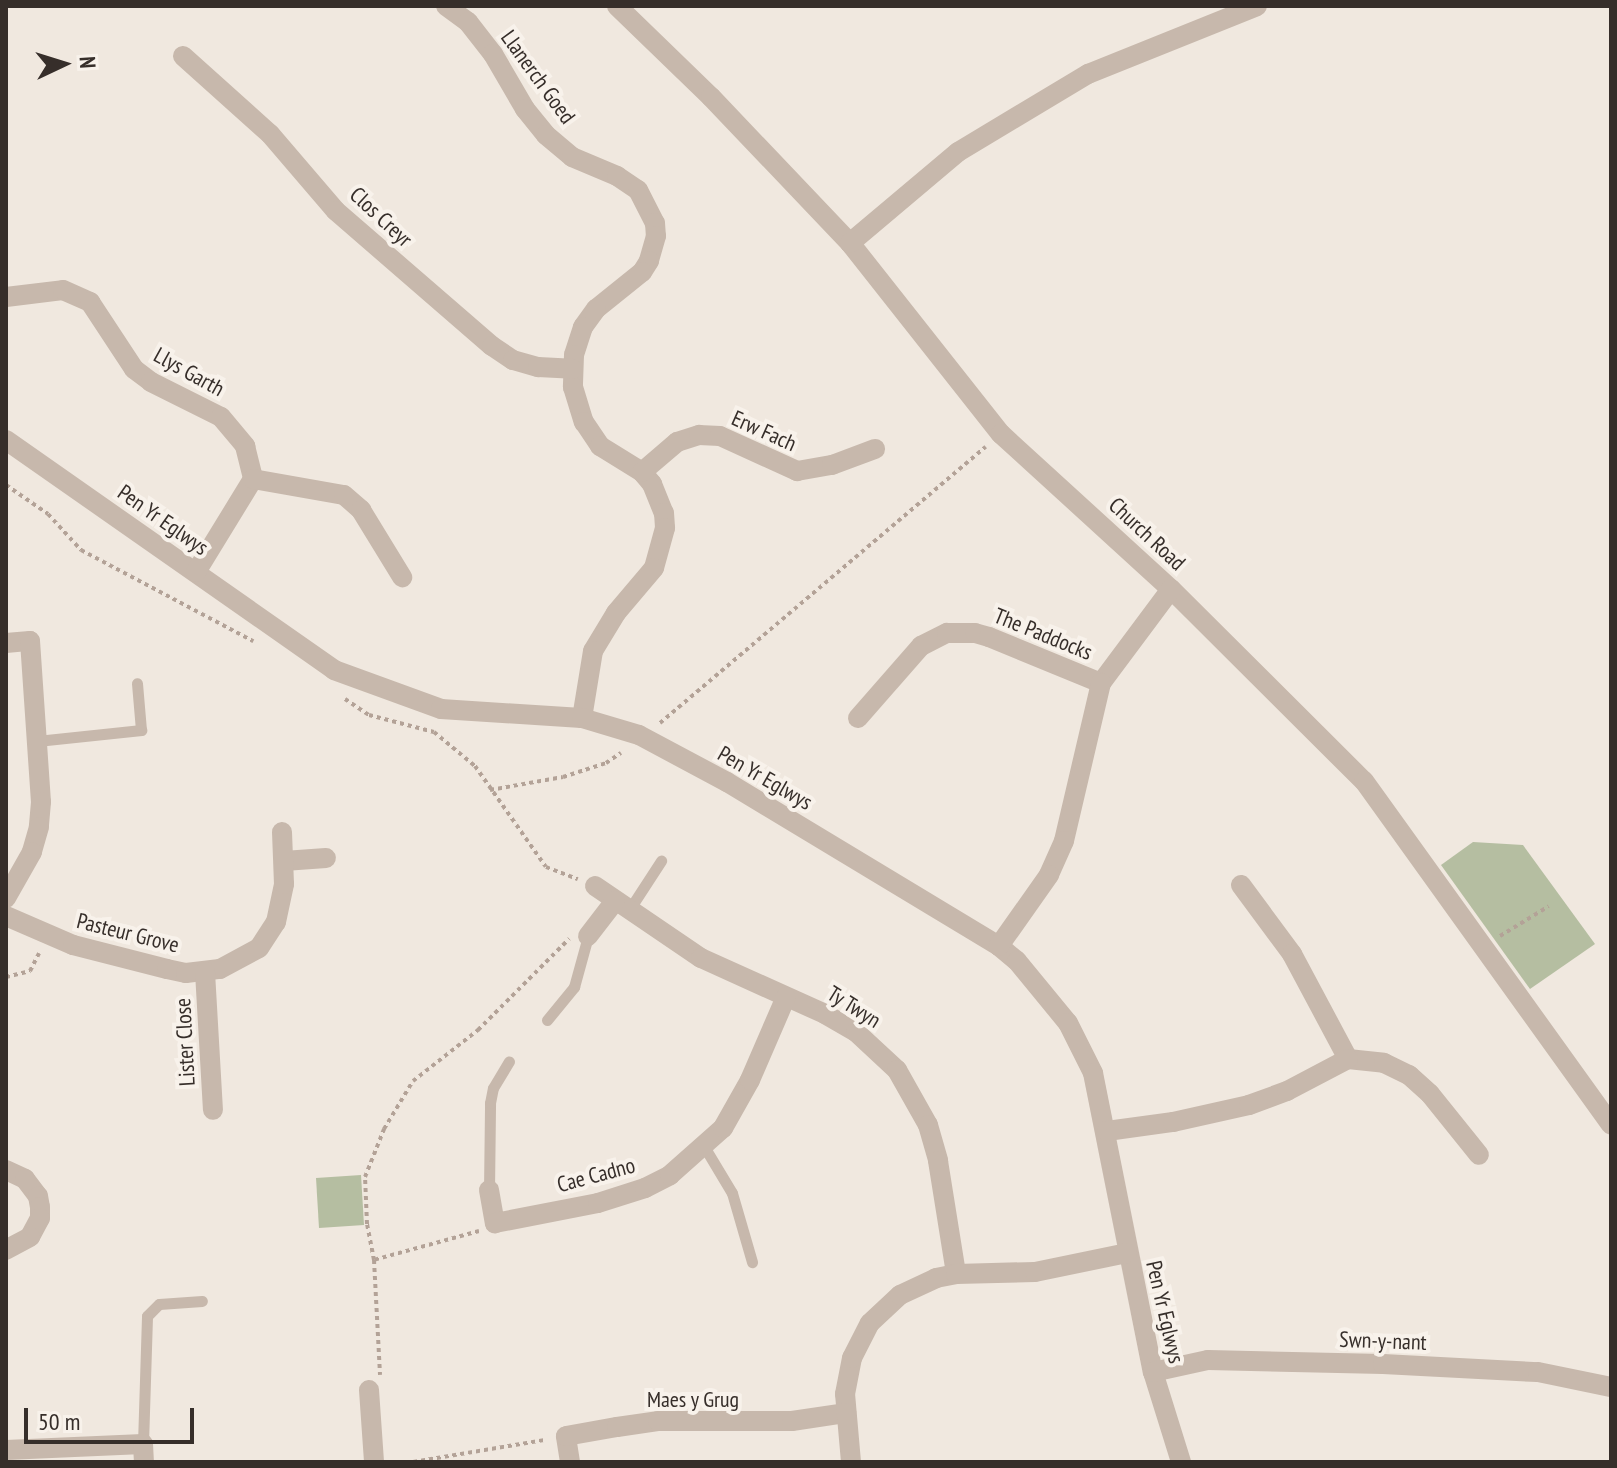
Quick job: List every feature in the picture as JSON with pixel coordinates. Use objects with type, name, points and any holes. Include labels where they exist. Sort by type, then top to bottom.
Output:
[{"type":"street","name":"Llanerch Goed","points":[[446,6],[468,22],[493,54],[525,109],[546,135],[572,157],[628,182],[652,211],[656,236],[649,261],[642,272],[596,309],[578,341],[572,369],[576,405],[591,434],[600,446],[642,472],[659,498],[664,513],[664,542],[654,568],[616,613],[593,651],[582,718]]},
{"type":"street","name":"Church Road","points":[[617,6],[711,97],[850,243],[1001,434],[1171,589],[1364,781],[1611,1125]]},
{"type":"street","points":[[850,243],[958,152],[1088,74],[1257,6]]},
{"type":"street","name":"Clos Creyr","points":[[183,56],[270,134],[336,211],[492,346],[513,360],[538,367],[572,369]]},
{"type":"street","name":"Llys Garth","points":[[6,297],[63,290],[90,302],[134,369],[151,382],[221,417],[245,446],[253,479]]},
{"type":"street","name":"Erw Fach","points":[[642,472],[677,442],[699,435],[729,439],[786,469],[797,471],[832,465],[875,449]]},
{"type":"street","name":"Pen Yr Eglwys","points":[[6,440],[334,670],[393,695],[441,709],[582,718],[644,738],[727,782],[999,946],[1036,980],[1068,1023],[1093,1073],[1153,1372],[1181,1462]]},
{"type":"street","points":[[196,572],[253,479],[344,495],[361,510],[402,577]]},
{"type":"street","name":"The Paddocks","points":[[999,946],[1049,875],[1064,841],[1101,683],[1171,589]]},
{"type":"street","name":"The Paddocks","points":[[858,718],[921,646],[947,633],[975,633],[989,637],[1101,683]]},
{"type":"street","points":[[6,643],[30,641],[39,827],[32,852],[6,898]]},
{"type":"street","name":"Pasteur Grove","points":[[6,916],[48,936],[167,969],[205,972],[246,958],[269,936],[281,907],[282,832]]},
{"type":"street","points":[[284,861],[326,858]]},
{"type":"street","points":[[1241,885],[1292,954],[1348,1059]]},
{"type":"street","name":"Ty Twyn","points":[[595,886],[701,958],[856,1032],[897,1070],[928,1125],[938,1161],[956,1274]]},
{"type":"street","points":[[579,937],[622,906]]},
{"type":"street","name":"Lister Close","points":[[205,972],[213,1110]]},
{"type":"street","name":"Cae Cadno","points":[[495,1223],[598,1203],[645,1188],[670,1175],[705,1148],[723,1128],[750,1080],[786,997]]},
{"type":"street","points":[[1107,1131],[1173,1122],[1249,1105],[1287,1091],[1348,1059],[1384,1063],[1409,1075],[1430,1094],[1479,1155]]},
{"type":"street","points":[[6,1170],[25,1179],[38,1196],[40,1207],[37,1228],[30,1237],[6,1250]]},
{"type":"street","points":[[489,1190],[495,1223]]},
{"type":"street","points":[[851,1462],[846,1413],[850,1367],[870,1323],[908,1290],[956,1274],[1035,1272],[1127,1253]]},
{"type":"street","name":"Swn-y-nant","points":[[1153,1372],[1208,1360],[1383,1364],[1538,1372],[1611,1387]]},
{"type":"street","points":[[369,1390],[374,1462]]},
{"type":"street","name":"Maes y Grug","points":[[566,1436],[658,1421],[745,1424],[846,1413]]},
{"type":"street","points":[[566,1436],[570,1462]]},
{"type":"street","points":[[6,1450],[143,1453]]},
{"type":"lane","points":[[37,741],[141,730],[137,683]]},
{"type":"lane","points":[[622,906],[661,861]]},
{"type":"lane","points":[[547,1020],[574,987],[579,937]]},
{"type":"lane","points":[[489,1190],[490,1103],[493,1088],[509,1061]]},
{"type":"lane","points":[[705,1148],[732,1193],[752,1262]]},
{"type":"lane","points":[[143,1453],[147,1316],[159,1304],[202,1301]]},
{"type":"path","points":[[490,790],[563,777],[606,763],[644,738],[738,654],[1001,434]]},
{"type":"path","points":[[546,867],[595,886]]},
{"type":"path","points":[[1483,947],[1549,906]]},
{"type":"path","points":[[6,977],[30,971],[48,936]]},
{"type":"path","points":[[369,1390],[380,1390],[374,1260],[367,1224],[365,1177],[384,1129],[413,1081],[478,1030],[579,937]]},
{"type":"path","points":[[374,1260],[466,1237],[495,1223]]},
{"type":"path","points":[[413,1462],[566,1436]]},
{"type":"green space","points":[[1473,842],[1523,845],[1595,944],[1530,989],[1441,865]]},
{"type":"green space","points":[[361,1175],[364,1225],[319,1228],[316,1178]]}]
